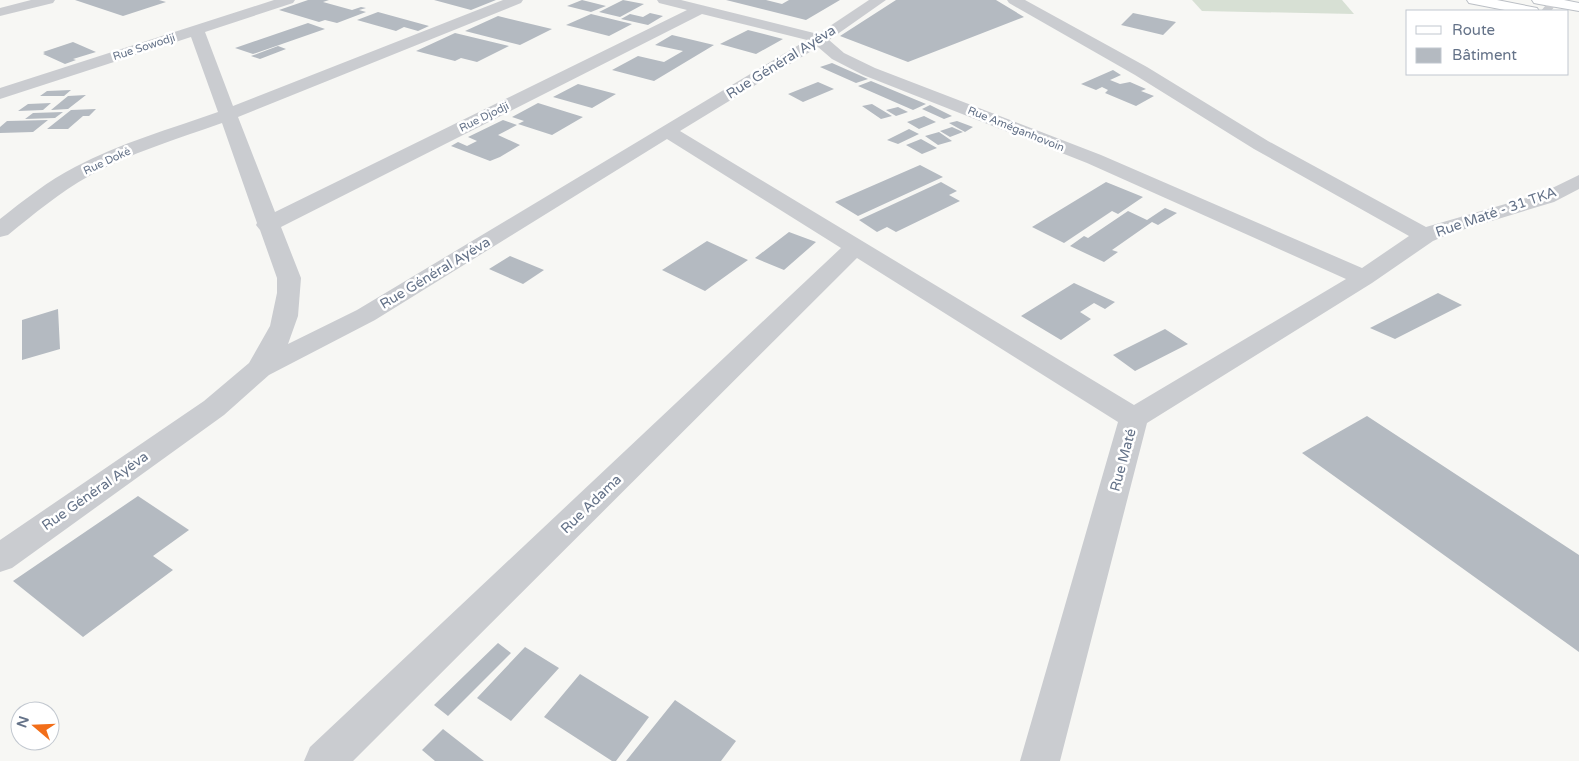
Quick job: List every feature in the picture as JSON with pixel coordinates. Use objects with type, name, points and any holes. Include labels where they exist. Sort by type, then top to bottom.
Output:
[{"type":"main road","points":[[1474,0],[1527,10]]},
{"type":"main road","points":[[1548,3],[1579,7]]},
{"type":"street","points":[[0,12],[48,0]]},
{"type":"street","name":"Rue Sowodji","points":[[0,94],[288,0]]},
{"type":"street","name":"Rue Doké","points":[[0,230],[43,196],[110,157],[227,115],[516,0]]},
{"type":"street","name":"Rue Améganhovoin","points":[[664,0],[820,39],[824,47],[837,55],[884,78],[975,112],[1216,210],[1364,278]]},
{"type":"street","name":"Rue Général Ayéva","points":[[0,558],[214,408],[259,369],[366,315],[820,39],[879,0]]},
{"type":"street","points":[[1014,0],[1149,75],[1260,145],[1425,236]]},
{"type":"street","name":"Rue Djodji","points":[[267,225],[700,9]]},
{"type":"street","points":[[196,30],[267,225],[289,278],[286,322],[259,369]]},
{"type":"street","points":[[667,131],[857,246],[1134,418]]},
{"type":"street","name":"Rue Maté - 31 TKA","points":[[1364,278],[1425,236],[1444,228],[1547,198],[1579,181]]},
{"type":"street","name":"Rue Adama","points":[[324,761],[464,628],[857,246]]},
{"type":"street","name":"Rue Maté","points":[[1040,761],[1134,418],[1364,278]]},
{"type":"shaded area","points":[[1192,0],[1342,0],[1354,14],[1202,11]]},
{"type":"building","points":[[75,0],[159,0],[166,2],[123,16]]},
{"type":"building","points":[[308,0],[329,0],[323,2],[352,10],[361,7],[366,8],[359,10],[366,12],[337,23],[325,20],[319,22],[279,10]]},
{"type":"building","points":[[434,0],[496,0],[471,10]]},
{"type":"building","points":[[582,0],[606,6],[591,12],[567,6]]},
{"type":"building","points":[[623,0],[644,4],[620,17],[599,12]]},
{"type":"building","points":[[726,0],[766,0],[782,4],[789,0],[840,0],[806,20]]},
{"type":"building","points":[[896,0],[996,0],[1024,17],[908,62],[840,36]]},
{"type":"building","points":[[378,12],[429,26],[418,31],[404,27],[396,31],[357,20]]},
{"type":"building","points":[[650,13],[663,16],[648,25],[621,19],[630,14],[643,17]]},
{"type":"building","points":[[1133,13],[1176,22],[1163,35],[1121,25]]},
{"type":"building","points":[[591,14],[632,24],[609,36],[566,25]]},
{"type":"building","points":[[498,16],[552,29],[520,45],[465,31]]},
{"type":"building","points":[[308,23],[325,29],[253,54],[235,48]]},
{"type":"building","points":[[748,30],[783,39],[756,54],[720,44]]},
{"type":"building","points":[[455,33],[509,46],[477,62],[461,58],[455,61],[416,51]]},
{"type":"building","points":[[672,35],[714,45],[654,81],[612,70],[638,56],[664,62],[683,51],[655,45]]},
{"type":"building","points":[[73,42],[96,52],[73,59],[76,60],[65,64],[43,54],[45,53],[43,52]]},
{"type":"building","points":[[278,46],[286,49],[260,59],[251,56]]},
{"type":"building","points":[[832,63],[868,79],[856,83],[820,67]]},
{"type":"building","points":[[1113,70],[1121,75],[1110,80],[1120,84],[1130,82],[1146,89],[1141,91],[1154,96],[1136,106],[1105,93],[1108,90],[1102,87],[1096,90],[1081,84]]},
{"type":"building","points":[[871,81],[926,104],[913,110],[858,86]]},
{"type":"building","points":[[818,82],[834,89],[803,102],[788,94]]},
{"type":"building","points":[[578,84],[616,94],[592,108],[553,97]]},
{"type":"building","points":[[71,90],[64,96],[40,96],[47,91]]},
{"type":"building","points":[[86,95],[68,109],[51,110],[68,96]]},
{"type":"building","points":[[51,103],[43,110],[18,111],[28,104]]},
{"type":"building","points":[[538,103],[583,117],[552,135],[518,124],[524,121],[512,117]]},
{"type":"building","points":[[872,104],[892,116],[881,119],[862,106]]},
{"type":"building","points":[[930,105],[952,116],[944,119],[922,109]]},
{"type":"building","points":[[898,107],[908,112],[896,116],[886,110]]},
{"type":"building","points":[[96,109],[89,116],[83,116],[68,129],[47,129],[71,110]]},
{"type":"building","points":[[63,112],[55,118],[25,119],[33,113]]},
{"type":"building","points":[[924,116],[936,122],[919,129],[907,122]]},
{"type":"building","points":[[48,120],[33,132],[0,133],[0,127],[7,121]]},
{"type":"building","points":[[503,120],[517,125],[498,135],[520,145],[500,157],[490,161],[451,146],[458,142],[467,146],[477,141],[468,137]]},
{"type":"building","points":[[957,121],[973,127],[965,132],[949,123]]},
{"type":"building","points":[[952,127],[963,132],[950,137],[940,131]]},
{"type":"building","points":[[909,129],[919,134],[898,144],[887,140]]},
{"type":"building","points":[[939,132],[952,141],[938,145],[925,136]]},
{"type":"building","points":[[921,139],[937,148],[922,154],[906,145]]},
{"type":"building","points":[[920,165],[943,177],[858,216],[835,202]]},
{"type":"building","points":[[941,182],[957,191],[949,195],[960,201],[896,232],[887,227],[877,232],[859,220]]},
{"type":"building","points":[[1106,182],[1143,197],[1118,214],[1112,211],[1064,243],[1032,227]]},
{"type":"building","points":[[1165,208],[1177,213],[1158,225],[1152,222],[1112,250],[1118,252],[1104,262],[1070,246],[1084,236],[1088,238],[1128,211],[1147,220]]},
{"type":"building","points":[[789,232],[816,242],[784,270],[755,258]]},
{"type":"building","points":[[707,241],[748,260],[705,291],[662,270]]},
{"type":"building","points":[[510,256],[544,270],[523,284],[489,269]]},
{"type":"building","points":[[1074,283],[1115,302],[1105,309],[1094,303],[1080,312],[1091,319],[1061,340],[1021,316]]},
{"type":"building","points":[[1438,293],[1462,305],[1395,339],[1370,328]]},
{"type":"building","points":[[58,309],[60,349],[22,360],[22,320]]},
{"type":"building","points":[[1165,329],[1188,344],[1135,371],[1113,355]]},
{"type":"building","points":[[1367,416],[1579,555],[1579,652],[1302,453]]},
{"type":"building","points":[[138,496],[189,530],[153,556],[173,570],[83,637],[13,581]]},
{"type":"building","points":[[498,643],[511,653],[448,716],[434,705]]},
{"type":"building","points":[[525,647],[559,668],[511,721],[477,698]]},
{"type":"building","points":[[580,674],[649,717],[616,761],[612,761],[544,717]]},
{"type":"building","points":[[675,700],[736,741],[721,761],[626,761]]},
{"type":"building","points":[[443,729],[484,761],[435,761],[422,750]]}]
